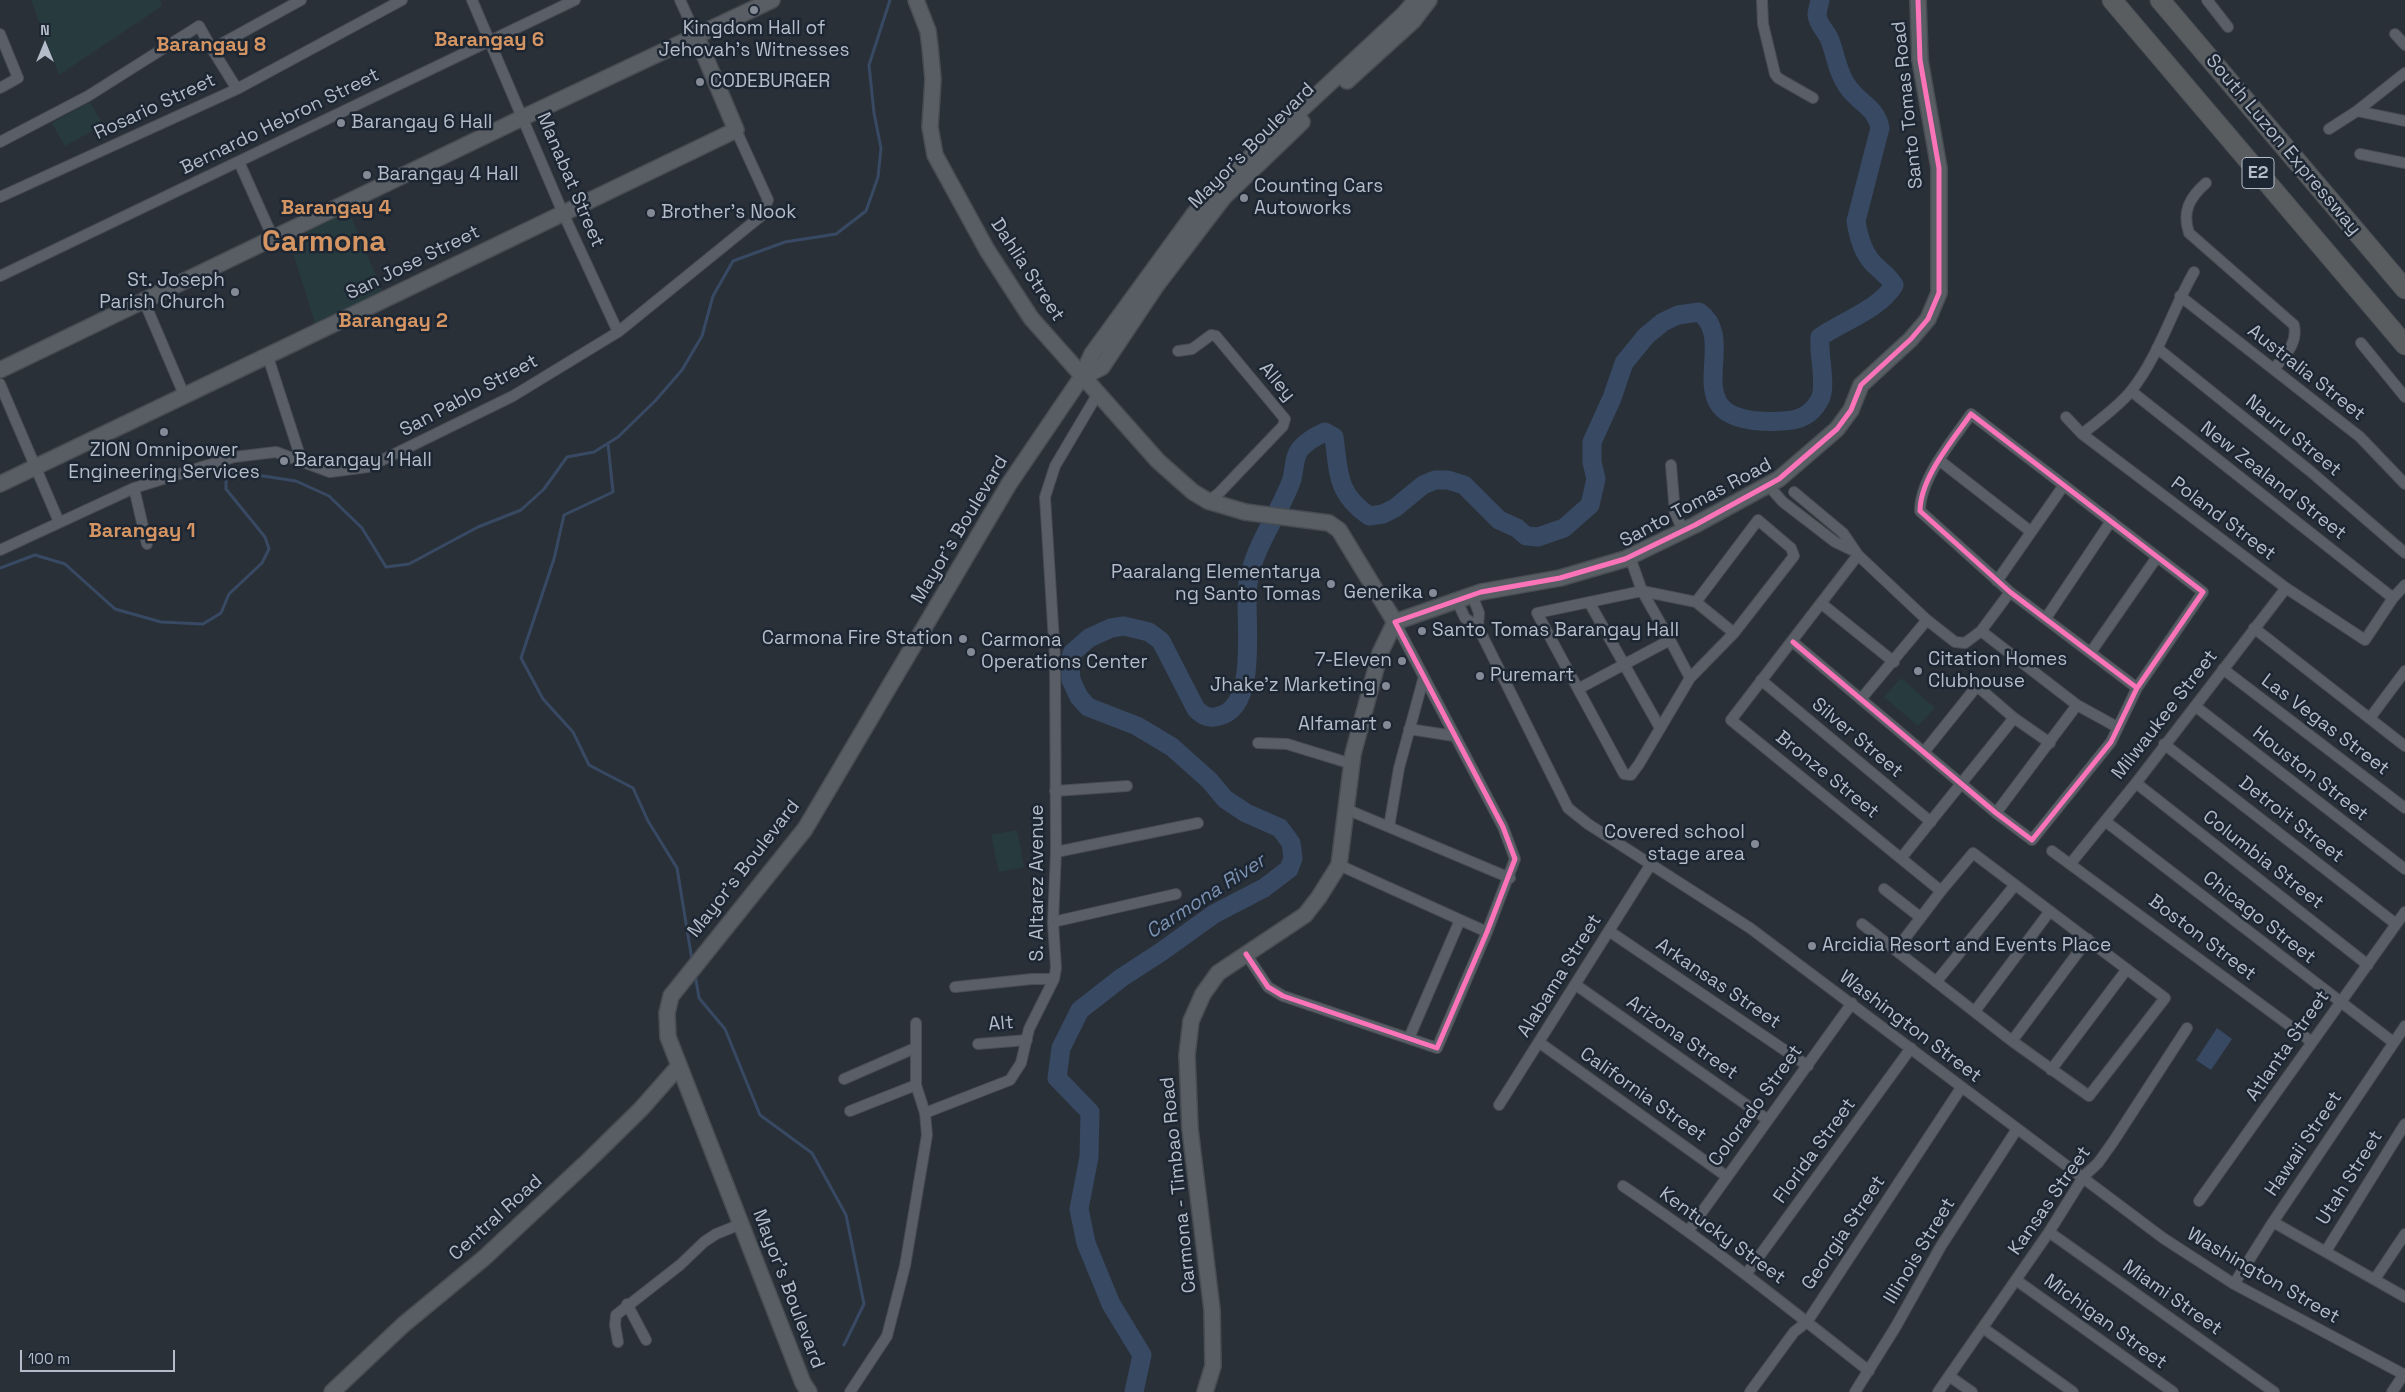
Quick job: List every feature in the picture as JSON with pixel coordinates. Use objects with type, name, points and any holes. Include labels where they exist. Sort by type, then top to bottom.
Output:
[{"type":"highway","name":"South Luzon Expressway","points":[[2112,0],[2405,345]]},
{"type":"highway","name":"South Luzon Expressway","points":[[2160,0],[2405,289]]},
{"type":"main road","points":[[0,370],[524,117],[772,0]]},
{"type":"main road","name":"Dahlia Street","points":[[916,0],[928,31],[933,78],[930,127],[936,154],[987,250],[1031,318],[1081,378],[1158,461],[1193,492],[1208,501],[1245,512],[1329,523],[1339,530],[1394,622]]},
{"type":"main road","name":"Mayor's Boulevard","points":[[810,1392],[802,1383],[668,1037],[667,1013],[671,996],[688,972],[805,829],[1009,484],[1081,378],[1092,354],[1216,189],[1404,14],[1416,0]]},
{"type":"main road","name":"Mayor's Boulevard","points":[[1081,378],[1102,367],[1156,286],[1224,197],[1324,101],[1413,21],[1429,0]]},
{"type":"main road","name":"Santo Tomas Road","points":[[1394,622],[1472,594],[1560,578],[1630,557],[1773,482],[1837,429],[1851,410],[1861,385],[1912,339],[1928,319],[1939,293],[1939,168],[1920,60],[1918,0]]},
{"type":"main road","points":[[696,35],[736,130]]},
{"type":"main road","name":"San Jose Street","points":[[0,484],[185,397],[388,296],[736,130]]},
{"type":"main road","name":"Carmona - Timbao Road","points":[[1205,1392],[1212,1366],[1212,1310],[1190,1129],[1188,1089],[1191,1021],[1203,994],[1218,973],[1305,915],[1339,865],[1352,764],[1364,705],[1380,654],[1394,622]]},
{"type":"main road","name":"Central Road","points":[[332,1392],[403,1325],[484,1258],[589,1160],[641,1109],[679,1066]]},
{"type":"street","points":[[212,49],[301,0]]},
{"type":"street","name":"Rosario Street","points":[[0,197],[237,89],[402,0]]},
{"type":"street","name":"Manabat Street","points":[[472,0],[524,117],[563,213],[618,332]]},
{"type":"street","name":"Bernardo Hebron Street","points":[[0,276],[575,0]]},
{"type":"street","points":[[680,0],[696,35]]},
{"type":"street","points":[[1762,0],[1763,24],[1778,78],[1813,98]]},
{"type":"street","points":[[2207,0],[2228,27]]},
{"type":"street","points":[[0,142],[88,96],[199,26],[237,89]]},
{"type":"street","points":[[0,34],[18,78],[0,88]]},
{"type":"street","points":[[2395,34],[2405,45]]},
{"type":"street","points":[[2329,129],[2357,111],[2405,73]]},
{"type":"street","points":[[2357,111],[2405,121]]},
{"type":"street","name":"San Pablo Street","points":[[0,550],[134,488],[234,457],[276,452],[330,472],[368,467],[513,396],[618,332],[761,216],[768,200],[736,130]]},
{"type":"street","points":[[2360,154],[2405,163]]},
{"type":"street","points":[[239,162],[273,238]]},
{"type":"street","points":[[2206,184],[2196,192],[2186,208],[2188,233],[2294,325],[2296,334],[2294,343],[2274,369]]},
{"type":"street","points":[[2082,434],[2131,391],[2157,348],[2180,296],[2194,272]]},
{"type":"street","name":"Australia Street","points":[[2180,296],[2360,437],[2405,484]]},
{"type":"street","points":[[144,301],[185,397]]},
{"type":"street","name":"Alley","points":[[1178,351],[1192,349],[1210,335],[1216,336],[1285,419],[1283,426],[1219,493],[1208,501]]},
{"type":"street","points":[[2361,343],[2405,397]]},
{"type":"street","name":"Nauru Street","points":[[2157,348],[2310,470],[2405,553]]},
{"type":"street","points":[[268,357],[302,462]]},
{"type":"street","points":[[0,384],[59,522]]},
{"type":"street","name":"New Zealand Street","points":[[2131,391],[2393,598]]},
{"type":"street","name":"S. Altarez Avenue","points":[[925,1113],[1010,1080],[1022,1063],[1030,1029],[1054,979],[1056,968],[1053,922],[1056,852],[1055,658],[1045,497],[1055,466],[1097,394]]},
{"type":"street","points":[[1793,642],[1996,814],[2032,840],[2111,742],[2137,688],[2203,592],[1971,414],[1939,460],[1920,497],[1920,511],[2010,592],[2137,688]]},
{"type":"street","name":"Poland Street","points":[[2066,417],[2082,434],[2286,588],[2365,640],[2393,598]]},
{"type":"street","points":[[1939,460],[2030,531]]},
{"type":"street","points":[[1671,465],[1675,512],[1684,530]]},
{"type":"street","points":[[1773,482],[1793,491],[1843,532],[1855,553]]},
{"type":"street","points":[[1773,482],[1783,501],[1836,542],[1855,553],[1927,620],[1955,642],[1965,643],[1981,631],[2010,592]]},
{"type":"street","points":[[1998,580],[2030,531],[2064,485]]},
{"type":"street","points":[[134,488],[147,544]]},
{"type":"street","points":[[1803,517],[1811,507]]},
{"type":"street","points":[[1696,602],[1758,520],[1791,548],[1794,556],[1734,633],[1690,678],[1631,775],[1624,774],[1537,613],[1642,591],[1696,602],[1734,633]]},
{"type":"street","points":[[2046,618],[2111,521]]},
{"type":"street","points":[[1761,680],[1822,604],[1855,553]]},
{"type":"street","points":[[1630,557],[1642,591],[1690,678]]},
{"type":"street","points":[[2091,652],[2157,557]]},
{"type":"street","points":[[2393,598],[2405,585]]},
{"type":"street","name":"Milwaukee Street","points":[[2071,863],[2136,783],[2164,744],[2286,588]]},
{"type":"street","name":"Washington Street","points":[[1472,594],[1479,613],[1478,627]]},
{"type":"street","name":"Washington Street","points":[[1456,599],[1465,618],[1478,627],[1568,808],[1588,824],[1750,928],[1852,1002],[1961,1088],[2084,1176],[2163,1238],[2234,1284],[2405,1375]]},
{"type":"street","points":[[1590,602],[1660,728]]},
{"type":"street","points":[[1822,604],[1894,662]]},
{"type":"street","points":[[1861,699],[1894,662],[1927,620]]},
{"type":"street","points":[[1246,954],[1268,987],[1283,996],[1437,1048],[1510,878],[1515,859],[1503,828],[1394,622]]},
{"type":"street","points":[[2254,628],[2405,746]]},
{"type":"street","points":[[1981,631],[2077,705],[2117,727]]},
{"type":"street","points":[[1578,689],[1670,640]]},
{"type":"street","name":"Las Vegas Street","points":[[2223,669],[2405,808]]},
{"type":"street","points":[[2370,718],[2405,671]]},
{"type":"street","points":[[1389,827],[1399,768],[1423,680]]},
{"type":"street","name":"Bronze Street","points":[[1761,680],[1731,720],[1902,857],[1940,890]]},
{"type":"street","name":"Silver Street","points":[[1761,680],[1932,822]]},
{"type":"street","points":[[1924,752],[1977,686],[2014,718],[2050,743]]},
{"type":"street","points":[[1996,814],[2077,705]]},
{"type":"street","name":"Houston Street","points":[[2194,706],[2405,869]]},
{"type":"street","points":[[1902,857],[2014,718]]},
{"type":"street","points":[[1409,729],[1454,736]]},
{"type":"street","points":[[1258,743],[1288,744],[1352,764]]},
{"type":"street","name":"Detroit Street","points":[[2164,744],[2396,924]]},
{"type":"street","name":"Columbia Street","points":[[2136,783],[2368,965]]},
{"type":"street","points":[[1055,791],[1127,786]]},
{"type":"street","points":[[1346,809],[1510,878]]},
{"type":"street","name":"Chicago Street","points":[[2104,821],[2393,1042]]},
{"type":"street","points":[[1056,852],[1198,823]]},
{"type":"street","name":"Boston Street","points":[[2052,851],[2071,863],[2312,1042]]},
{"type":"street","points":[[1862,924],[2051,1070],[2090,1096],[2165,998],[1973,853],[1940,890],[1896,950]]},
{"type":"street","name":"Alabama Street","points":[[1499,1105],[1540,1043],[1651,864]]},
{"type":"street","points":[[1339,865],[1487,932]]},
{"type":"street","points":[[1936,982],[2015,885]]},
{"type":"street","points":[[1884,889],[1920,916]]},
{"type":"street","points":[[1053,922],[1176,894]]},
{"type":"street","points":[[1975,1011],[2050,911]]},
{"type":"street","name":"Atlanta Street","points":[[2199,1201],[2405,912]]},
{"type":"street","points":[[1409,1038],[1460,920]]},
{"type":"street","name":"Arkansas Street","points":[[1609,931],[1808,1066]]},
{"type":"street","points":[[2012,1040],[2088,939]]},
{"type":"street","points":[[2051,1070],[2126,969]]},
{"type":"street","points":[[955,988],[1032,979],[1054,979]]},
{"type":"street","name":"Arizona Street","points":[[1576,985],[1768,1120]]},
{"type":"street","name":"Colorado Street","points":[[1689,1230],[1852,1002]]},
{"type":"street","points":[[850,1392],[887,1336],[905,1266],[926,1144],[925,1113],[916,1085],[916,1023]]},
{"type":"street","name":"Hawaii Street","points":[[2234,1284],[2272,1222],[2405,1026]]},
{"type":"street","name":"Kansas Street","points":[[1938,1392],[2049,1232],[2084,1176],[2098,1163],[2187,1028]]},
{"type":"street","name":"Alt","points":[[978,1044],[1027,1040]]},
{"type":"street","name":"California Street","points":[[1540,1043],[1726,1176]]},
{"type":"street","points":[[844,1079],[915,1048]]},
{"type":"street","name":"Florida Street","points":[[1747,1274],[1911,1048]]},
{"type":"street","points":[[850,1111],[916,1085]]},
{"type":"street","name":"Georgia Street","points":[[1750,1392],[1794,1332],[1806,1322],[1961,1088]]},
{"type":"street","name":"Utah Street","points":[[2326,1251],[2405,1124]]},
{"type":"street","name":"Illinois Street","points":[[1855,1392],[1941,1246],[2017,1129]]},
{"type":"street","name":"Kentucky Street","points":[[1623,1186],[1689,1230],[1869,1371]]},
{"type":"street","points":[[2272,1222],[2405,1297]]},
{"type":"street","points":[[618,1342],[615,1325],[616,1315],[627,1304],[680,1265],[704,1242],[716,1234],[741,1224]]},
{"type":"street","name":"Miami Street","points":[[2049,1232],[2274,1392]]},
{"type":"street","points":[[2375,1279],[2405,1234]]},
{"type":"street","name":"Michigan Street","points":[[2016,1280],[2173,1392]]},
{"type":"street","points":[[627,1304],[646,1340]]},
{"type":"street","points":[[1983,1328],[2073,1392]]},
{"type":"street","points":[[2392,1392],[2405,1375]]},
{"type":"street","points":[[1949,1376],[1972,1392]]},
{"type":"green space","points":[[31,0],[160,0],[162,6],[59,75]]},
{"type":"green space","points":[[90,102],[103,125],[65,146],[52,123]]},
{"type":"green space","points":[[349,212],[383,292],[315,323],[289,240]]},
{"type":"green space","points":[[1901,678],[1935,708],[1918,726],[1884,697]]},
{"type":"green space","points":[[1017,830],[1024,867],[999,872],[991,835]]},
{"type":"water","points":[[2217,1028],[2232,1039],[2211,1070],[2196,1060]]},
{"type":"waterway","points":[[0,568],[35,555],[65,564],[115,609],[161,622],[203,624],[221,613],[229,594],[262,563],[269,549],[265,537],[226,489],[226,476],[237,472],[296,481],[329,496],[362,528],[386,567],[409,564],[478,527],[521,510],[544,489],[567,457],[594,452],[618,437],[656,400],[682,370],[702,336],[713,296],[733,261],[785,242],[836,234],[866,211],[878,177],[881,148],[874,113],[869,65],[890,0]]},
{"type":"waterway","name":"Carmona River","points":[[1134,1392],[1142,1355],[1111,1304],[1086,1243],[1079,1209],[1089,1157],[1090,1112],[1057,1078],[1061,1048],[1080,1010],[1121,978],[1214,914],[1264,888],[1289,869],[1293,858],[1291,843],[1280,828],[1246,813],[1225,799],[1210,781],[1172,747],[1137,726],[1088,707],[1079,697],[1071,680],[1070,663],[1072,653],[1089,638],[1111,628],[1124,626],[1149,632],[1161,641],[1196,709],[1204,715],[1212,717],[1219,716],[1232,709],[1241,695],[1245,678],[1248,636],[1248,583],[1255,556],[1291,482],[1295,460],[1300,449],[1309,441],[1325,432],[1334,437],[1339,472],[1345,490],[1350,499],[1369,516],[1383,514],[1395,508],[1423,485],[1435,480],[1448,480],[1464,485],[1499,520],[1517,528],[1526,536],[1538,537],[1564,528],[1590,505],[1596,479],[1592,462],[1592,442],[1612,398],[1624,363],[1646,336],[1663,322],[1678,315],[1699,312],[1711,326],[1714,343],[1713,381],[1716,398],[1726,411],[1747,420],[1784,421],[1800,418],[1809,413],[1816,406],[1822,395],[1823,380],[1820,337],[1871,308],[1894,285],[1866,253],[1856,221],[1880,128],[1875,115],[1853,93],[1841,75],[1831,42],[1818,18],[1817,13],[1820,0]]},
{"type":"waterway","points":[[608,444],[613,492],[564,515],[554,559],[521,658],[543,699],[573,732],[589,765],[633,788],[648,821],[677,868],[692,960]]},
{"type":"waterway","points":[[695,974],[699,998],[725,1029],[760,1115],[812,1153],[846,1215],[864,1304],[844,1345]]},
{"type":"cycle path","points":[[1246,954],[1268,987],[1283,996],[1437,1048],[1487,932],[1515,859],[1503,827],[1395,622],[1481,592],[1560,578],[1625,559],[1695,525],[1779,479],[1837,429],[1851,410],[1861,385],[1911,339],[1928,319],[1939,293],[1939,168],[1920,60],[1918,0]]},
{"type":"cycle path","points":[[1793,642],[1996,813],[2032,840],[2111,742],[2137,688],[2203,592],[1971,414],[1931,473],[1921,498],[1920,511],[2010,592],[2137,688]]},
{"type":"place","name":"Kingdom Hall of Jehovah's Witnesses","points":[[754,10]]},
{"type":"place","name":"CODEBURGER","points":[[700,82]]},
{"type":"place","name":"Barangay 6 Hall","points":[[341,123]]},
{"type":"place","name":"Barangay 4 Hall","points":[[367,175]]},
{"type":"place","name":"Counting Cars Autoworks","points":[[1244,198]]},
{"type":"place","name":"Brother's Nook","points":[[651,213]]},
{"type":"place","name":"St. Joseph Parish Church","points":[[235,292]]},
{"type":"place","name":"ZION Omnipower Engineering Services","points":[[164,432]]},
{"type":"place","name":"Barangay 1 Hall","points":[[284,461]]},
{"type":"place","name":"Paaralang Elementarya ng Santo Tomas","points":[[1331,584]]},
{"type":"place","name":"Generika","points":[[1433,593]]},
{"type":"place","name":"Santo Tomas Barangay Hall","points":[[1422,631]]},
{"type":"place","name":"Carmona Fire Station","points":[[963,639]]},
{"type":"place","name":"Carmona Operations Center","points":[[971,652]]},
{"type":"place","name":"7-Eleven","points":[[1402,661]]},
{"type":"place","name":"Citation Homes Clubhouse","points":[[1918,671]]},
{"type":"place","name":"Puremart","points":[[1480,676]]},
{"type":"place","name":"Jhake'z Marketing","points":[[1386,686]]},
{"type":"place","name":"Alfamart","points":[[1387,725]]},
{"type":"place","name":"Covered school stage area","points":[[1755,844]]},
{"type":"place","name":"Arcidia Resort and Events Place","points":[[1812,946]]},
{"type":"district","name":"Barangay 6","points":[[489,41]]},
{"type":"district","name":"Barangay 8","points":[[211,46]]},
{"type":"district","name":"Barangay 4","points":[[336,209]]},
{"type":"district","name":"Carmona","points":[[324,243]]},
{"type":"district","name":"Barangay 2","points":[[393,322]]},
{"type":"district","name":"Barangay 1","points":[[142,532]]}]
